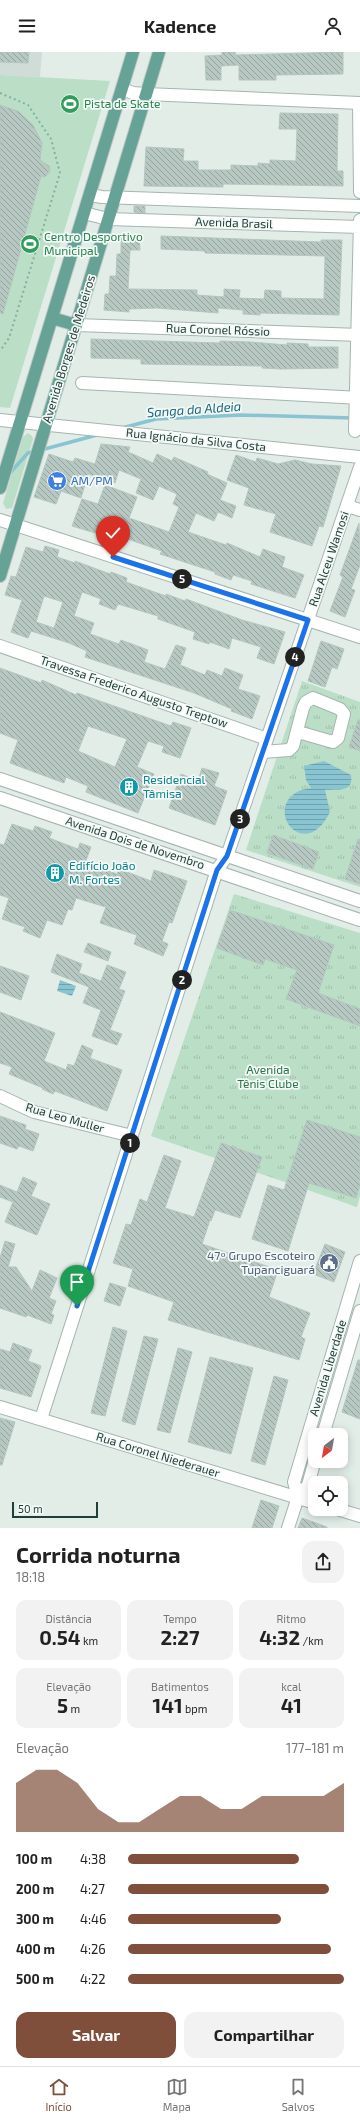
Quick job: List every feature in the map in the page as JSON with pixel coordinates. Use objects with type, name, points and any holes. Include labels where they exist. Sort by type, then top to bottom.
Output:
[{"type":"main road","points":[[0,488],[26,423],[52,318],[133,52]]},
{"type":"main road","name":"Avenida Borges de Medeiros","points":[[0,576],[159,52]]},
{"type":"main road","points":[[52,318],[76,324]]},
{"type":"street","points":[[122,89],[133,93],[146,94],[359,103],[360,192]]},
{"type":"street","name":"Avenida Brasil","points":[[90,195],[114,198],[360,206]]},
{"type":"street","name":"Avenida Brasil","points":[[84,213],[108,219],[360,227]]},
{"type":"street","points":[[356,431],[358,398],[360,219]]},
{"type":"street","name":"Rua Coronel Róssio","points":[[76,324],[359,335]]},
{"type":"street","points":[[82,383],[358,398]]},
{"type":"street","name":"Rua Ignácio da Silva Costa","points":[[0,420],[360,456]]},
{"type":"street","name":"Rua Alceu Wamosi","points":[[41,1419],[217,870],[227,856],[360,468]]},
{"type":"street","points":[[347,506],[360,510]]},
{"type":"street","points":[[0,520],[360,637]]},
{"type":"street","name":"Travessa Frederico Augusto Treptow","points":[[0,646],[267,738]]},
{"type":"street","points":[[263,752],[289,750],[294,746],[298,732]]},
{"type":"street","name":"Avenida Dois de Novembro","points":[[0,779],[360,901]]},
{"type":"street","name":"Avenida Dois de Novembro","points":[[0,798],[217,870],[360,920]]},
{"type":"street","name":"Rua Leo Muller","points":[[0,1096],[34,1112],[132,1136]]},
{"type":"street","name":"Avenida Liberdade","points":[[298,1497],[294,1482],[360,1261]]},
{"type":"street","name":"Avenida Liberdade","points":[[325,1428],[360,1311]]},
{"type":"street","name":"Rua Coronel Niederauer","points":[[0,1406],[308,1500]]},
{"type":"street","name":"Avenida Liberdade","points":[[288,1528],[298,1497],[308,1485],[313,1468]]},
{"type":"street","points":[[348,1512],[360,1516]]},
{"type":"path","points":[[0,93],[28,105],[51,139],[60,173],[9,338],[0,351]]},
{"type":"shaded area","points":[[0,52],[42,52],[40,77],[0,75]]},
{"type":"green space","name":"Centro Desportivo Municipal","points":[[0,75],[110,81],[10,408],[0,407]]},
{"type":"green space","points":[[28,433],[33,439],[12,508],[6,509],[3,503],[23,437]]},
{"type":"green space","points":[[302,681],[360,702],[360,887],[246,850]]},
{"type":"green space","name":"Avenida Tênis Clube","points":[[234,894],[360,933],[360,1196],[357,1207],[151,1136]]},
{"type":"water","points":[[324,761],[351,775],[350,785],[343,789],[325,790],[330,812],[320,827],[309,833],[299,833],[291,828],[286,819],[285,809],[289,799],[299,791],[311,788],[306,780],[304,766]]},
{"type":"water","points":[[60,980],[76,986],[72,996],[57,991]]},
{"type":"building","points":[[0,52],[29,52],[28,63],[0,62]]},
{"type":"building","points":[[222,52],[235,52],[236,55],[343,52],[343,74],[276,75],[276,80],[239,80],[239,65],[221,66],[221,80],[206,80],[205,56],[222,55]]},
{"type":"building","points":[[0,105],[18,111],[33,125],[42,143],[40,160],[49,166],[50,171],[45,177],[41,176],[3,314],[0,313]]},
{"type":"building","points":[[280,113],[338,114],[337,171],[343,171],[343,186],[223,184],[223,187],[144,186],[146,147],[184,149],[183,161],[198,161],[198,170],[231,170],[231,165],[258,166],[258,163],[270,164],[270,160],[296,161],[297,129],[279,129]]},
{"type":"building","points":[[134,206],[145,206],[145,213],[134,212]]},
{"type":"building","points":[[161,236],[321,242],[321,240],[342,240],[339,315],[260,313],[260,315],[243,314],[243,310],[218,308],[218,313],[157,308],[129,309],[129,312],[104,310],[105,294],[109,294],[110,276],[116,276],[117,254],[121,254],[121,237],[139,237],[140,250],[130,250],[128,289],[197,290],[197,295],[224,297],[224,289],[240,290],[239,298],[264,299],[265,290],[281,291],[281,298],[324,299],[325,256],[205,253],[205,251],[161,249]]},
{"type":"building","points":[[91,339],[220,343],[220,341],[287,345],[287,343],[308,344],[308,347],[338,347],[338,368],[281,369],[262,368],[262,366],[141,364],[141,359],[91,358]]},
{"type":"building","points":[[101,444],[130,447],[128,452],[153,463],[157,454],[172,461],[174,457],[208,472],[207,474],[227,483],[220,500],[236,506],[232,518],[218,512],[214,521],[196,513],[188,532],[226,545],[227,543],[260,557],[263,549],[285,557],[282,567],[304,575],[295,598],[251,584],[252,581],[233,575],[231,580],[215,574],[215,572],[160,554],[162,551],[122,537],[121,539],[106,533],[105,536],[72,526],[82,499],[98,504],[105,485],[137,497],[129,518],[169,532],[179,507],[173,504],[177,494],[159,486],[153,500],[136,493],[141,479],[119,470],[115,483],[88,474],[81,498],[61,491],[56,504],[34,497],[49,454],[73,462],[75,458],[95,464]]},
{"type":"building","points":[[236,455],[256,462],[257,458],[278,464],[295,460],[312,464],[341,466],[323,527],[319,526],[312,546],[270,532],[276,514],[244,505],[249,488],[227,480]]},
{"type":"building","points":[[359,523],[360,565],[351,589],[355,590],[345,617],[330,611],[343,577],[340,575]]},
{"type":"building","points":[[45,546],[59,550],[57,557],[75,563],[75,561],[110,574],[111,572],[127,578],[126,582],[166,596],[166,594],[185,601],[186,599],[242,620],[285,632],[274,664],[257,658],[261,647],[232,638],[229,649],[210,642],[209,644],[193,639],[195,632],[158,619],[158,616],[118,604],[115,610],[99,604],[101,599],[82,592],[74,616],[94,623],[90,634],[119,644],[121,640],[148,650],[144,662],[165,669],[176,645],[186,648],[180,665],[205,675],[207,670],[222,676],[225,668],[243,675],[238,689],[260,696],[252,719],[231,711],[232,709],[194,693],[85,657],[87,651],[69,643],[31,631],[28,638],[11,632],[22,600],[5,595],[11,576],[16,577],[26,547],[43,552]],"holes":[[[44,596],[63,602],[54,628],[36,622]]]},
{"type":"building","points":[[321,641],[344,649],[337,669],[332,667],[325,687],[308,681]]},
{"type":"building","points":[[0,668],[41,683],[42,680],[76,695],[77,693],[171,726],[173,722],[191,728],[180,758],[162,752],[164,746],[148,741],[137,767],[154,774],[138,813],[86,792],[88,786],[66,777],[64,783],[10,763],[18,740],[0,733]],"holes":[[[88,726],[127,739],[115,767],[78,751]]]},
{"type":"building","points":[[358,720],[360,720],[360,751],[349,747]]},
{"type":"building","points":[[202,768],[219,773],[214,786],[227,791],[215,825],[169,808],[181,774],[198,781]]},
{"type":"building","points":[[12,824],[33,831],[35,826],[52,832],[49,838],[78,849],[80,843],[91,847],[85,863],[117,874],[119,869],[151,881],[154,870],[187,881],[172,923],[169,922],[162,941],[168,944],[163,956],[134,944],[137,935],[100,923],[106,907],[76,898],[72,910],[68,909],[62,925],[47,920],[40,938],[23,931],[25,927],[2,919],[9,898],[0,895],[0,844],[4,845]]},
{"type":"building","points":[[273,835],[319,852],[313,869],[267,853]]},
{"type":"building","points":[[358,839],[360,839],[360,884],[345,879]]},
{"type":"building","points":[[230,910],[334,945],[318,993],[360,1009],[360,1026],[286,999],[297,970],[265,959],[263,965],[217,948]]},
{"type":"building","points":[[88,943],[111,952],[108,961],[84,952]]},
{"type":"building","points":[[57,954],[82,964],[79,973],[101,981],[107,965],[126,972],[119,989],[125,991],[110,1030],[122,1034],[117,1045],[92,1036],[101,1010],[83,1003],[89,987],[51,972]]},
{"type":"building","points":[[0,966],[29,976],[21,1000],[0,992]]},
{"type":"building","points":[[0,1012],[55,1033],[44,1061],[66,1070],[68,1064],[74,1066],[82,1045],[93,1050],[90,1058],[122,1070],[107,1111],[55,1091],[53,1094],[42,1089],[43,1088],[9,1074],[12,1067],[0,1063]]},
{"type":"building","points":[[0,1116],[26,1125],[25,1129],[39,1134],[33,1151],[19,1146],[17,1149],[0,1143]]},
{"type":"building","points":[[307,1120],[360,1137],[360,1185],[356,1198],[309,1183],[288,1251],[252,1239],[268,1185],[284,1190]]},
{"type":"building","points":[[221,1143],[262,1157],[240,1218],[215,1210],[202,1244],[278,1270],[269,1297],[310,1313],[301,1337],[305,1339],[299,1360],[168,1320],[174,1302],[128,1286],[133,1269],[113,1263],[126,1224],[131,1225],[140,1199],[147,1202],[164,1155],[181,1161],[165,1208],[194,1217]]},
{"type":"building","points":[[23,1177],[37,1183],[31,1196],[50,1204],[37,1235],[5,1222],[13,1202],[0,1197],[0,1185],[17,1192]]},
{"type":"building","points":[[5,1241],[15,1244],[8,1267],[16,1267],[32,1291],[40,1270],[57,1278],[49,1298],[56,1301],[51,1314],[54,1315],[51,1324],[27,1315],[26,1317],[0,1308],[0,1258]]},
{"type":"building","name":"47º Grupo Escoteiro Tupanciguará","points":[[325,1244],[345,1252],[334,1282],[313,1274]]},
{"type":"building","points":[[110,1283],[126,1288],[120,1306],[104,1301]]},
{"type":"building","points":[[113,1327],[127,1331],[105,1416],[91,1413]]},
{"type":"building","points":[[144,1336],[158,1339],[135,1425],[122,1421]]},
{"type":"building","points":[[13,1343],[32,1350],[28,1361],[41,1366],[31,1397],[0,1388],[0,1349],[10,1352]]},
{"type":"building","points":[[178,1348],[192,1352],[170,1433],[157,1430]]},
{"type":"building","points":[[210,1357],[253,1368],[231,1454],[188,1442]]},
{"type":"building","points":[[358,1360],[360,1360],[360,1419],[342,1412]]},
{"type":"building","points":[[274,1376],[288,1380],[265,1465],[251,1461]]},
{"type":"building","points":[[0,1418],[15,1422],[2,1465],[0,1465]]},
{"type":"building","points":[[261,1500],[279,1506],[272,1528],[252,1528]]},
{"type":"building","points":[[302,1518],[327,1527],[327,1528],[298,1528]]},
{"type":"waterway","name":"Sanga da Aldeia","points":[[122,428],[156,419],[241,415],[353,418]]},
{"type":"waterway","name":"Sanga da Aldeia","points":[[41,450],[97,435]]},
{"type":"waterway","name":"Sanga da Aldeia","points":[[9,474],[28,453],[35,451]]},
{"type":"place","name":"Pista de Skate","points":[[70,104]]},
{"type":"place","name":"Centro Desportivo Municipal","points":[[30,244]]},
{"type":"place","name":"AM/PM","points":[[57,481]]},
{"type":"place","name":"Residencial Tâmisa","points":[[129,787]]},
{"type":"place","name":"Edifício João M. Fortes","points":[[55,873]]},
{"type":"place","name":"47º Grupo Escoteiro Tupanciguará","points":[[329,1263]]},
{"type":"route","points":[[77,1306],[217,870],[227,856],[308,620],[113,557]]}]
